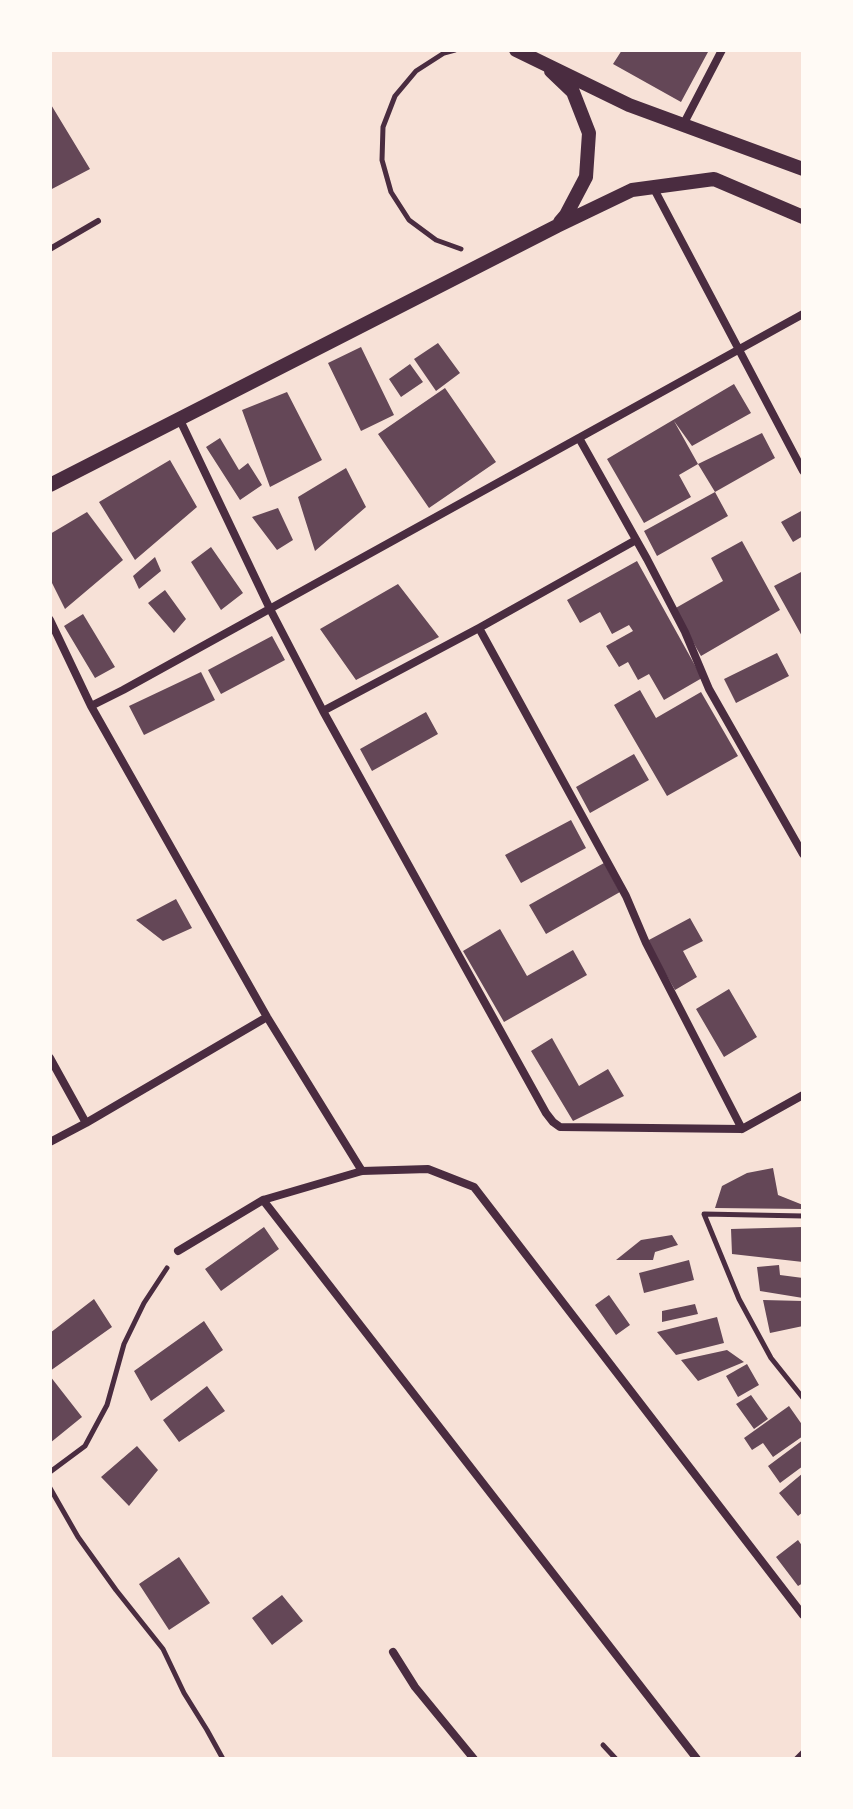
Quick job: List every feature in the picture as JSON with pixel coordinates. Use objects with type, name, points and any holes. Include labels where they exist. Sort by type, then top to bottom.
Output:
[{"type":"street","points":[[516,50],[629,105],[803,169]]},
{"type":"street","points":[[683,125],[722,50]]},
{"type":"street","points":[[542,62],[573,92],[589,133],[586,177],[557,226]]},
{"type":"street","points":[[50,485],[632,190],[714,179],[803,217]]},
{"type":"street","points":[[653,187],[803,471]]},
{"type":"street","points":[[91,706],[803,314]]},
{"type":"street","points":[[179,418],[270,609],[323,711],[553,1122],[560,1127],[742,1129],[803,1095]]},
{"type":"street","points":[[579,438],[685,632],[709,689],[803,854]]},
{"type":"street","points":[[323,711],[636,540]]},
{"type":"street","points":[[50,620],[91,706],[267,1017],[362,1171]]},
{"type":"street","points":[[479,628],[626,896],[646,943],[742,1129]]},
{"type":"street","points":[[50,1142],[267,1017]]},
{"type":"street","points":[[50,1058],[86,1123]]},
{"type":"street","points":[[178,1251],[263,1200],[362,1171],[428,1169],[474,1187],[803,1615]]},
{"type":"street","points":[[263,1200],[697,1759]]},
{"type":"street","points":[[393,1652],[415,1687],[474,1759]]},
{"type":"lane","points":[[50,249],[98,221]]},
{"type":"path","points":[[455,50],[444,53],[416,71],[395,96],[383,127],[382,160],[391,192],[409,220],[436,240],[468,251],[501,254]]},
{"type":"path","points":[[803,1216],[704,1214],[739,1299],[771,1358],[803,1398]]},
{"type":"path","points":[[50,1472],[85,1446],[107,1405],[124,1344],[144,1303],[178,1251]]},
{"type":"path","points":[[50,1488],[78,1537],[163,1649],[184,1693],[223,1759]]},
{"type":"path","points":[[603,1745],[616,1759]]},
{"type":"path","points":[[796,1759],[803,1752]]},
{"type":"building","points":[[622,50],[708,52],[681,102],[613,64]]},
{"type":"building","points":[[50,103],[90,169],[50,190]]},
{"type":"building","points":[[438,343],[460,373],[436,391],[414,359]]},
{"type":"building","points":[[361,347],[394,415],[361,431],[328,363]]},
{"type":"building","points":[[410,364],[423,382],[401,397],[389,379]]},
{"type":"building","points":[[734,384],[751,413],[692,446],[674,421],[698,464],[679,475],[691,497],[644,523],[607,459]]},
{"type":"building","points":[[445,388],[496,462],[429,508],[378,434]]},
{"type":"building","points":[[287,392],[322,460],[270,487],[242,410]]},
{"type":"building","points":[[762,433],[775,458],[715,492],[698,464]]},
{"type":"building","points":[[220,438],[239,470],[248,463],[262,485],[240,500],[206,447]]},
{"type":"building","points":[[170,460],[197,507],[135,560],[99,502]]},
{"type":"building","points":[[346,468],[366,507],[315,551],[298,497]]},
{"type":"building","points":[[715,492],[728,516],[657,556],[644,531]]},
{"type":"building","points":[[278,508],[293,540],[277,550],[252,517]]},
{"type":"building","points":[[803,510],[803,536],[793,542],[781,522]]},
{"type":"building","points":[[87,512],[123,560],[65,609],[50,579],[50,534]]},
{"type":"building","points":[[742,541],[780,610],[701,656],[674,609],[723,581],[711,558]]},
{"type":"building","points":[[211,547],[243,593],[221,610],[191,562]]},
{"type":"building","points":[[155,557],[161,571],[139,589],[133,576]]},
{"type":"building","points":[[637,561],[702,678],[664,700],[649,674],[638,680],[628,662],[619,667],[606,646],[633,631],[629,625],[612,634],[600,612],[580,623],[567,600]]},
{"type":"building","points":[[803,571],[803,638],[774,586]]},
{"type":"building","points":[[398,584],[439,637],[356,680],[320,629]]},
{"type":"building","points":[[165,590],[186,619],[174,633],[148,603]]},
{"type":"building","points":[[83,614],[115,667],[95,678],[64,626]]},
{"type":"building","points":[[272,636],[285,660],[221,694],[208,670]]},
{"type":"building","points":[[777,653],[789,676],[736,703],[724,679]]},
{"type":"building","points":[[201,672],[215,700],[144,735],[129,706]]},
{"type":"building","points":[[640,690],[656,718],[701,692],[738,756],[667,796],[614,705]]},
{"type":"building","points":[[426,712],[438,734],[372,771],[360,749]]},
{"type":"building","points":[[634,754],[649,780],[590,813],[576,787]]},
{"type":"building","points":[[571,820],[586,848],[521,883],[505,855]]},
{"type":"building","points":[[604,863],[620,892],[546,934],[529,905]]},
{"type":"building","points":[[176,899],[192,928],[163,941],[136,920]]},
{"type":"building","points":[[690,918],[703,941],[683,951],[697,977],[675,990],[647,941]]},
{"type":"building","points":[[500,929],[527,976],[573,950],[587,975],[504,1022],[463,951]]},
{"type":"building","points":[[729,989],[757,1037],[724,1057],[696,1009]]},
{"type":"building","points":[[552,1038],[579,1086],[608,1069],[624,1096],[573,1121],[531,1051]]},
{"type":"building","points":[[773,1168],[778,1195],[803,1205],[803,1209],[715,1208],[722,1186],[747,1173]]},
{"type":"building","points":[[264,1227],[279,1249],[221,1291],[205,1269]]},
{"type":"building","points":[[803,1227],[803,1262],[732,1254],[731,1229]]},
{"type":"building","points":[[672,1235],[678,1245],[655,1252],[653,1260],[616,1260],[641,1240]]},
{"type":"building","points":[[689,1260],[694,1280],[644,1293],[639,1273]]},
{"type":"building","points":[[779,1265],[780,1275],[803,1278],[803,1298],[760,1291],[757,1267]]},
{"type":"building","points":[[609,1295],[630,1325],[616,1335],[595,1305]]},
{"type":"building","points":[[94,1299],[112,1327],[50,1371],[50,1333]]},
{"type":"building","points":[[763,1300],[803,1301],[803,1326],[770,1333]]},
{"type":"building","points":[[695,1304],[698,1314],[662,1322],[662,1311]]},
{"type":"building","points":[[717,1317],[724,1343],[676,1355],[657,1332]]},
{"type":"building","points":[[204,1321],[223,1350],[151,1401],[134,1371]]},
{"type":"building","points":[[727,1350],[744,1362],[698,1381],[681,1360]]},
{"type":"building","points":[[747,1364],[759,1385],[738,1397],[726,1376]]},
{"type":"building","points":[[50,1376],[82,1417],[50,1443]]},
{"type":"building","points":[[207,1386],[225,1411],[179,1442],[163,1420]]},
{"type":"building","points":[[751,1395],[768,1419],[754,1429],[736,1404]]},
{"type":"building","points":[[789,1406],[803,1426],[803,1436],[773,1457],[763,1443],[752,1450],[744,1438]]},
{"type":"building","points":[[803,1440],[803,1466],[780,1483],[768,1466]]},
{"type":"building","points":[[137,1446],[158,1470],[129,1506],[101,1477]]},
{"type":"building","points":[[803,1473],[803,1512],[798,1516],[779,1493]]},
{"type":"building","points":[[798,1540],[803,1547],[803,1583],[798,1586],[776,1557]]},
{"type":"building","points":[[179,1557],[210,1603],[169,1630],[139,1584]]},
{"type":"building","points":[[282,1595],[303,1621],[272,1645],[252,1618]]}]
